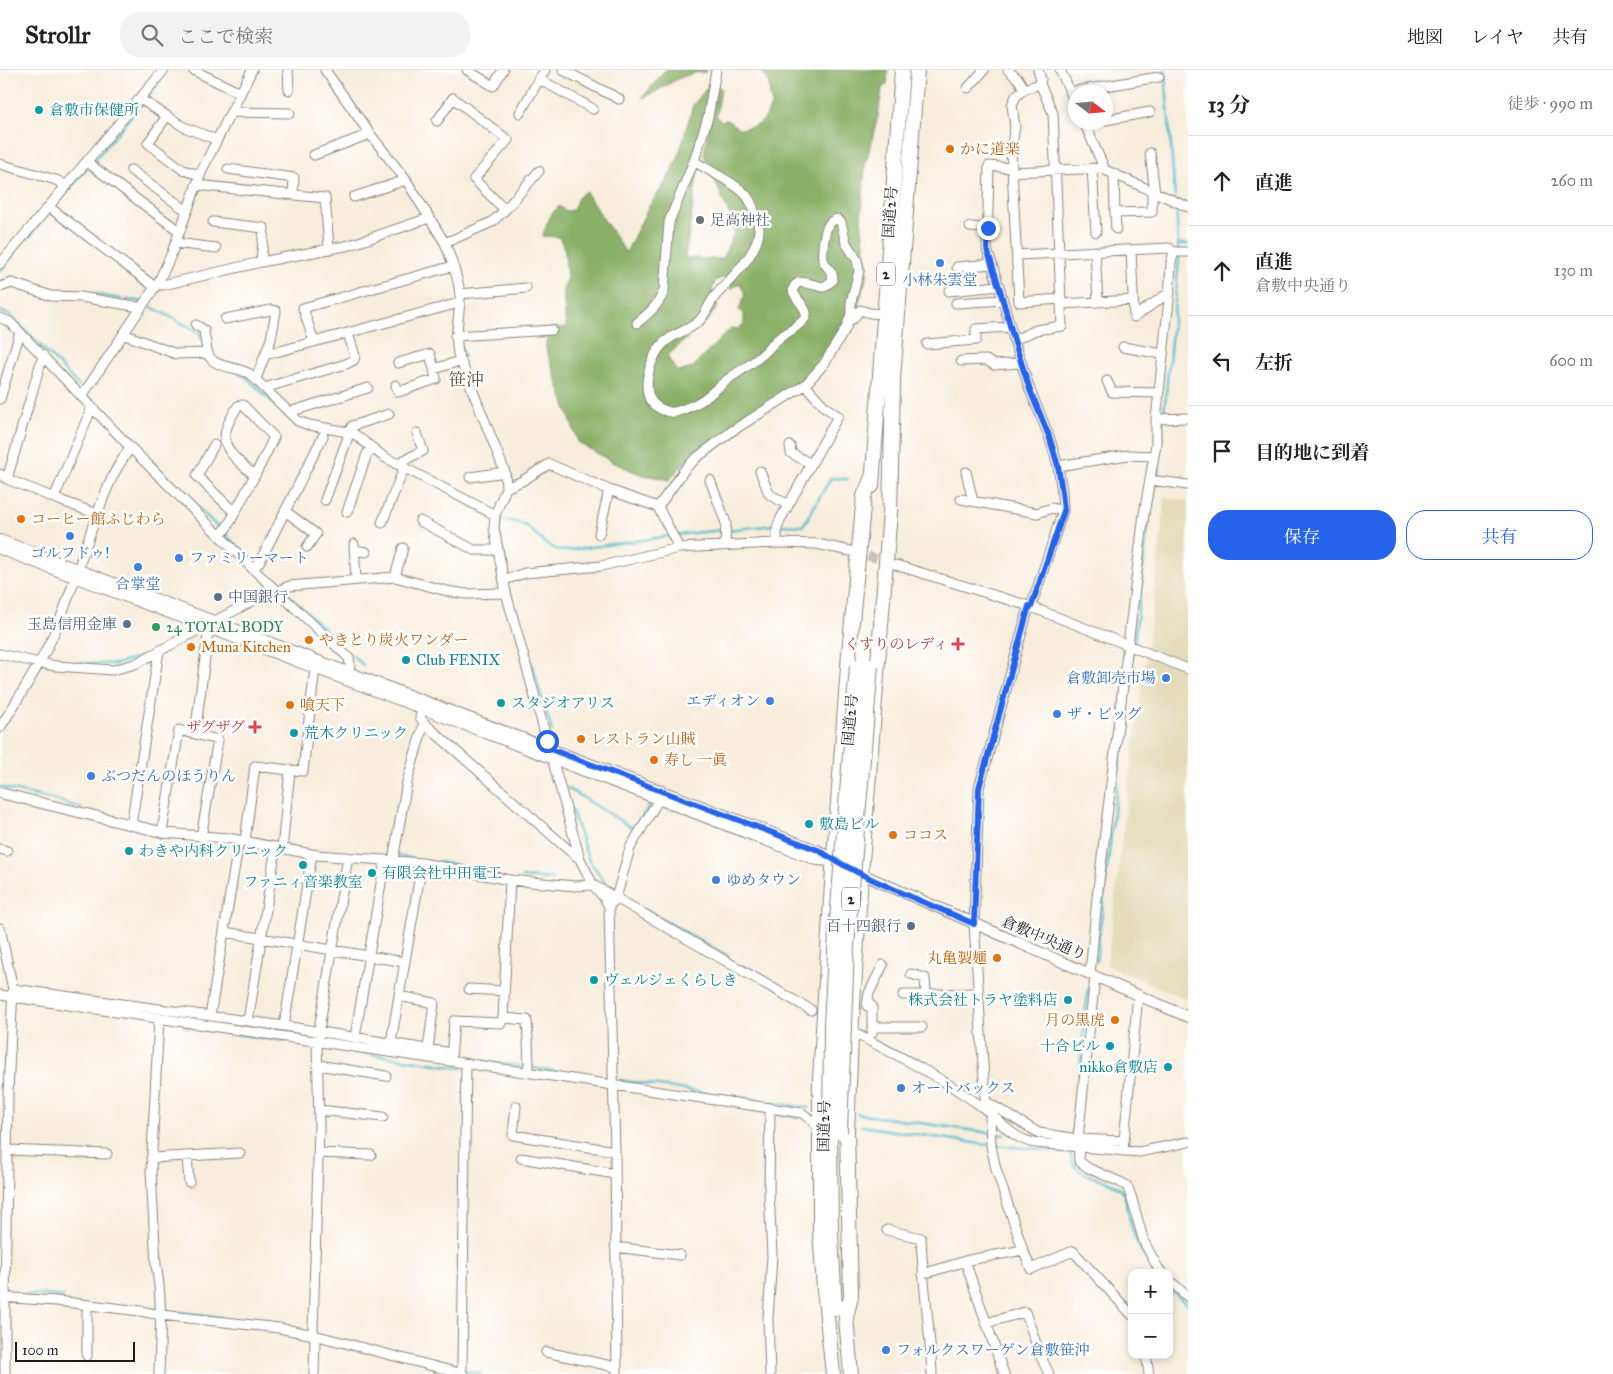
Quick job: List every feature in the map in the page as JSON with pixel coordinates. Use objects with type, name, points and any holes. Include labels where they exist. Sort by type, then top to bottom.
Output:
[{"type":"highway","name":"国道2号","points":[[839,1374],[831,1233],[831,1025],[836,933],[902,70]]},
{"type":"highway","name":"国道2号","points":[[851,1374],[841,1233],[830,1131],[871,666],[917,70]]},
{"type":"highway","points":[[846,1317],[851,1297],[848,1132],[851,1037],[861,874],[890,512],[893,382]]},
{"type":"highway","points":[[833,1374],[820,1230],[830,1131],[820,1079],[849,653],[864,496],[872,477]]},
{"type":"street","points":[[0,264],[51,208],[67,186],[90,164],[164,70]]},
{"type":"street","points":[[193,70],[240,93]]},
{"type":"street","points":[[84,394],[156,286],[175,243],[200,175],[252,70]]},
{"type":"street","points":[[288,70],[289,90]]},
{"type":"street","points":[[325,70],[370,134],[406,180],[429,218],[447,242],[452,266],[462,296],[458,336],[460,361],[505,472],[506,488],[495,518],[494,528],[506,593],[580,859],[593,885],[605,898],[609,906],[615,1152],[617,1370],[546,1352]]},
{"type":"street","points":[[467,70],[493,86],[503,70]]},
{"type":"street","points":[[520,112],[544,70]]},
{"type":"street","points":[[563,70],[619,99]]},
{"type":"street","points":[[637,323],[653,310],[664,291],[669,222],[694,161],[708,116],[716,70]]},
{"type":"street","points":[[968,88],[984,70]]},
{"type":"street","points":[[1008,70],[1019,80],[1024,89]]},
{"type":"street","points":[[1014,340],[1036,330],[1062,326],[1053,113],[1040,84],[1041,79],[1038,70]]},
{"type":"street","points":[[1060,70],[1068,88]]},
{"type":"street","points":[[1112,85],[1159,77]]},
{"type":"street","points":[[539,79],[593,108]]},
{"type":"street","points":[[1040,84],[1024,89],[1016,96],[1012,104],[1015,127],[1011,150],[1019,302],[1133,300]]},
{"type":"street","points":[[437,121],[453,98],[508,140],[474,179],[505,210]]},
{"type":"street","points":[[142,100],[184,127],[217,140]]},
{"type":"street","points":[[230,112],[290,113]]},
{"type":"street","points":[[1113,119],[1150,112]]},
{"type":"street","points":[[167,116],[148,143],[183,170],[200,175]]},
{"type":"street","points":[[1090,130],[1105,170],[1188,207]]},
{"type":"street","points":[[314,155],[370,134]]},
{"type":"street","points":[[1115,214],[1152,212],[1154,192],[1150,153]]},
{"type":"street","points":[[658,507],[695,459],[732,430],[805,386],[824,364],[846,328],[851,314],[851,302],[859,271],[857,260],[846,243],[841,222],[837,219],[832,220],[828,226],[822,255],[824,262],[833,274],[833,280],[824,287],[802,281],[794,287],[796,298],[807,313],[800,324],[777,340],[762,355],[702,401],[674,412],[665,411],[656,406],[651,400],[647,382],[650,366],[661,346],[671,337],[701,319],[710,301],[739,272],[757,242],[759,228],[749,198],[742,190],[694,161]]},
{"type":"street","points":[[0,164],[56,180],[67,186]]},
{"type":"street","points":[[90,164],[179,231]]},
{"type":"street","points":[[1104,168],[1012,170],[989,166],[987,249],[1021,363],[1049,436],[1058,466],[1064,511],[1030,606],[979,788],[974,924],[987,1108],[991,1139],[996,1169],[1023,1250],[1031,1269],[1073,1250],[1131,1314]]},
{"type":"street","points":[[1092,168],[1096,232]]},
{"type":"street","points":[[228,169],[294,178],[293,194]]},
{"type":"street","points":[[131,170],[187,211]]},
{"type":"street","points":[[447,242],[492,222],[539,171]]},
{"type":"street","points":[[1114,174],[1116,229]]},
{"type":"street","points":[[354,197],[406,180]]},
{"type":"street","points":[[196,185],[325,198],[329,248]]},
{"type":"street","points":[[51,208],[156,286],[261,262],[350,245],[429,218]]},
{"type":"street","points":[[214,222],[264,228],[261,262]]},
{"type":"street","points":[[970,228],[988,228]]},
{"type":"street","points":[[175,243],[216,248]]},
{"type":"street","points":[[1017,255],[1169,248],[1174,252],[1188,252]]},
{"type":"street","points":[[1131,250],[1134,317],[1170,292]]},
{"type":"street","points":[[1095,251],[1098,302]]},
{"type":"street","points":[[1159,1269],[1144,1242],[1131,1196],[1126,1186],[1088,1168],[1080,1161],[1073,1143],[1092,975],[1098,889],[1133,647],[1144,514],[1156,444],[1158,393],[1170,292],[1171,262],[1174,252]]},
{"type":"street","points":[[957,267],[992,264]]},
{"type":"street","points":[[314,342],[304,308],[452,266]]},
{"type":"street","points":[[0,287],[12,283],[51,296],[89,298],[134,306],[143,305]]},
{"type":"street","points":[[950,291],[999,286]]},
{"type":"street","points":[[265,355],[348,333],[462,296],[526,288]]},
{"type":"street","points":[[956,303],[1002,300]]},
{"type":"street","points":[[225,319],[271,310],[276,311],[271,339],[256,379]]},
{"type":"street","points":[[849,319],[853,319],[860,310],[883,314]]},
{"type":"street","points":[[0,318],[10,322],[84,394],[92,407],[130,447],[223,533],[278,591],[349,658],[351,662],[347,676]]},
{"type":"street","points":[[196,325],[204,330],[205,353],[213,361],[245,371],[256,379],[298,421],[348,435],[353,433],[370,451],[495,518]]},
{"type":"street","points":[[927,344],[976,340],[976,329],[1010,327]]},
{"type":"street","points":[[458,336],[552,330]]},
{"type":"street","points":[[0,399],[20,332]]},
{"type":"street","points":[[264,388],[354,360],[355,356],[348,333]]},
{"type":"street","points":[[123,334],[176,354],[205,353]]},
{"type":"street","points":[[1123,347],[1162,354]]},
{"type":"street","points":[[396,385],[398,392],[436,380],[430,354],[398,363]]},
{"type":"street","points":[[43,355],[3,476],[97,514]]},
{"type":"street","points":[[961,361],[986,360],[994,366],[1021,363]]},
{"type":"street","points":[[434,369],[460,361]]},
{"type":"street","points":[[1107,381],[1112,392],[1158,393]]},
{"type":"street","points":[[777,543],[778,525],[838,416],[825,407],[805,386]]},
{"type":"street","points":[[289,412],[368,388]]},
{"type":"street","points":[[223,533],[235,513],[254,476],[274,437],[243,405],[238,406],[226,429],[225,440],[228,450],[254,476]]},
{"type":"street","points":[[54,498],[92,407]]},
{"type":"street","points":[[325,500],[352,426],[389,414]]},
{"type":"street","points":[[1156,419],[1188,418]]},
{"type":"street","points":[[382,522],[401,469],[423,451],[417,433]]},
{"type":"street","points":[[256,567],[323,436]]},
{"type":"street","points":[[214,445],[197,476],[235,513]]},
{"type":"street","points":[[790,446],[791,453],[811,464]]},
{"type":"street","points":[[0,728],[40,661],[57,627],[111,478],[130,447]]},
{"type":"street","points":[[347,512],[370,451]]},
{"type":"street","points":[[1058,466],[1128,455],[1154,456]]},
{"type":"street","points":[[506,488],[522,481],[548,464],[609,490],[658,507],[679,548]]},
{"type":"street","points":[[760,471],[769,494],[788,505]]},
{"type":"street","points":[[470,477],[505,472]]},
{"type":"street","points":[[966,472],[973,501]]},
{"type":"street","points":[[710,480],[726,523],[725,546]]},
{"type":"street","points":[[1150,480],[1188,485]]},
{"type":"street","points":[[599,534],[609,490]]},
{"type":"street","points":[[961,499],[1036,513],[1052,508],[1064,511]]},
{"type":"street","points":[[285,511],[316,534],[307,547]]},
{"type":"street","points":[[420,521],[474,550],[498,550]]},
{"type":"street","points":[[0,540],[76,574]]},
{"type":"street","points":[[504,580],[525,573],[601,566],[679,548],[777,543],[817,544],[850,551]]},
{"type":"street","points":[[356,580],[354,547],[366,552]]},
{"type":"street","points":[[395,577],[403,548]]},
{"type":"street","points":[[0,549],[76,574],[347,676]]},
{"type":"street","points":[[896,565],[1030,606],[1188,669]]},
{"type":"street","points":[[0,654],[112,670],[135,664],[256,599],[274,595],[289,586],[395,577],[466,594],[506,593]]},
{"type":"street","points":[[210,625],[315,668],[347,676]]},
{"type":"street","points":[[195,734],[210,625]]},
{"type":"street","points":[[131,825],[159,651]]},
{"type":"street","points":[[210,1016],[255,766],[303,771],[315,668]]},
{"type":"street","name":"倉敷中央通り","points":[[347,676],[659,795],[818,850],[834,861],[861,874],[974,924],[1138,995],[1187,1013]]},
{"type":"street","points":[[424,705],[420,717],[424,723],[580,859]]},
{"type":"street","points":[[355,1037],[368,956],[389,860],[407,782],[424,723]]},
{"type":"street","points":[[164,832],[179,730],[218,740],[201,837]]},
{"type":"street","points":[[248,1021],[260,938],[279,848],[290,770]]},
{"type":"street","points":[[0,793],[164,832],[227,838],[312,854],[422,864],[510,880],[575,886],[593,885],[811,1010]]},
{"type":"street","points":[[609,906],[616,898],[630,848],[659,795]]},
{"type":"street","points":[[284,1026],[312,854]]},
{"type":"street","points":[[314,1374],[315,1340],[313,1332],[319,1110],[318,1036],[348,857]]},
{"type":"street","points":[[390,1048],[422,864]]},
{"type":"street","points":[[451,1057],[454,1021],[501,1023],[503,1018],[510,880]]},
{"type":"street","points":[[0,928],[12,993],[7,1150],[3,1184],[2,1297],[6,1374]]},
{"type":"street","points":[[224,932],[405,962]]},
{"type":"street","points":[[871,1036],[872,1006],[867,1006],[869,993],[883,965]]},
{"type":"street","points":[[911,974],[925,978],[926,994]]},
{"type":"street","points":[[469,988],[504,991]]},
{"type":"street","points":[[0,995],[12,993],[210,1016],[284,1026],[318,1036],[355,1037],[390,1048],[428,1049],[466,1064],[528,1069],[770,1111],[802,1113],[830,1131]]},
{"type":"street","points":[[12,993],[159,1018],[318,1036],[451,1057]]},
{"type":"street","points":[[903,995],[978,993]]},
{"type":"street","points":[[1124,1146],[1138,995]]},
{"type":"street","points":[[399,996],[434,1003],[428,1049]]},
{"type":"street","points":[[159,1018],[151,1158],[156,1265],[161,1312],[159,1374]]},
{"type":"street","points":[[503,1018],[527,1020],[528,1069]]},
{"type":"street","points":[[858,1035],[871,1036],[922,1027]]},
{"type":"street","points":[[871,1036],[987,1108],[1032,1130],[1058,1140],[1073,1143],[1124,1146],[1139,1152],[1188,1142]]},
{"type":"street","points":[[2,1297],[161,1312],[313,1332],[462,1372],[466,1064]]},
{"type":"street","points":[[318,1065],[386,1076]]},
{"type":"street","points":[[516,1106],[513,1135],[615,1152]]},
{"type":"street","points":[[987,1108],[1011,1133],[1024,1141],[1058,1140]]},
{"type":"street","points":[[319,1110],[383,1117]]},
{"type":"street","points":[[770,1111],[769,1191],[772,1256],[768,1319],[770,1374]]},
{"type":"street","points":[[7,1150],[108,1154]]},
{"type":"street","points":[[151,1158],[240,1153]]},
{"type":"street","points":[[318,1153],[371,1155]]},
{"type":"street","points":[[188,1156],[189,1182]]},
{"type":"street","points":[[521,1158],[615,1174]]},
{"type":"street","points":[[887,1230],[921,1238],[932,1374]]},
{"type":"street","points":[[616,1247],[680,1256]]},
{"type":"street","points":[[923,1274],[965,1261],[1023,1250]]},
{"type":"street","points":[[965,1261],[1004,1374]]},
{"type":"street","points":[[1173,1283],[1188,1296]]},
{"type":"street","points":[[87,1305],[87,1356]]},
{"type":"street","points":[[986,1322],[1025,1312],[1049,1374]]},
{"type":"street","points":[[1147,1359],[1149,1374]]},
{"type":"shaded area","name":"倉敷卸売市場","points":[[1165,498],[1188,501],[1188,1000],[1107,965]]},
{"type":"green space","points":[[665,70],[706,70],[706,72],[680,78],[642,98]]},
{"type":"green space","points":[[757,70],[888,70],[887,84],[882,88],[878,116],[865,166],[861,220],[868,274],[857,307],[800,384],[734,427],[684,463],[669,480],[640,474],[612,462],[578,442],[546,349],[546,337],[551,328],[566,328],[563,289],[567,281],[565,250],[559,237],[542,236],[555,210],[559,206],[566,211],[573,210],[578,198],[585,191],[626,253],[648,208],[667,180],[678,158],[693,105],[711,83],[685,258],[722,259],[735,231],[704,156],[717,86],[721,88],[716,117],[721,121],[727,120],[739,129],[752,127],[763,120],[772,104],[768,81]],"holes":[[[724,277],[731,289],[740,283],[745,294],[739,310],[744,313],[744,323],[738,329],[731,328],[692,368],[679,372],[669,360],[668,355],[708,320],[718,307],[712,290],[715,281]]]},
{"type":"waterway","points":[[1165,70],[1175,198]]},
{"type":"waterway","points":[[92,163],[159,83]]},
{"type":"waterway","points":[[398,163],[410,179]]},
{"type":"waterway","points":[[27,239],[88,167]]},
{"type":"waterway","points":[[1134,645],[1149,517],[1158,474],[1179,260],[1176,204]]},
{"type":"waterway","points":[[1179,244],[1188,244]]},
{"type":"waterway","points":[[452,250],[458,266]]},
{"type":"waterway","points":[[0,271],[15,253]]},
{"type":"waterway","points":[[0,282],[10,278],[26,283]]},
{"type":"waterway","points":[[462,281],[465,297],[464,305]]},
{"type":"waterway","points":[[43,289],[88,293],[121,299]]},
{"type":"waterway","points":[[127,300],[139,301],[148,305],[200,333],[201,339]]},
{"type":"waterway","points":[[0,311],[10,315],[21,325],[139,449],[254,563]]},
{"type":"waterway","points":[[461,345],[464,357]]},
{"type":"waterway","points":[[239,374],[246,377],[296,425],[310,429]]},
{"type":"waterway","points":[[356,441],[367,450]]},
{"type":"waterway","points":[[371,454],[382,463],[396,468]]},
{"type":"waterway","points":[[508,468],[513,481]]},
{"type":"waterway","points":[[728,530],[774,525],[803,526],[831,478],[848,479]]},
{"type":"waterway","points":[[507,567],[499,533],[501,513],[511,490]]},
{"type":"waterway","points":[[479,511],[492,518]]},
{"type":"waterway","points":[[497,519],[521,523],[551,547],[563,551],[670,536]]},
{"type":"waterway","points":[[676,535],[722,530]]},
{"type":"waterway","points":[[258,566],[275,583]]},
{"type":"waterway","points":[[285,592],[340,644]]},
{"type":"waterway","points":[[515,608],[552,731]]},
{"type":"waterway","points":[[1096,962],[1133,650]]},
{"type":"waterway","points":[[351,654],[363,665]]},
{"type":"waterway","points":[[78,663],[117,664],[139,657]]},
{"type":"waterway","points":[[0,787],[81,808]]},
{"type":"waterway","points":[[567,788],[634,829],[649,806]]},
{"type":"waterway","points":[[569,802],[589,861],[598,872]]},
{"type":"waterway","points":[[396,856],[413,858]]},
{"type":"waterway","points":[[438,862],[457,865]]},
{"type":"waterway","points":[[598,873],[611,890]]},
{"type":"waterway","points":[[522,877],[553,879]]},
{"type":"waterway","points":[[644,909],[728,956]]},
{"type":"waterway","points":[[744,966],[751,970]]},
{"type":"waterway","points":[[763,977],[811,1003]]},
{"type":"waterway","points":[[1072,1137],[1088,989]]},
{"type":"waterway","points":[[158,1013],[316,1036]]},
{"type":"waterway","points":[[185,1027],[286,1041]]},
{"type":"waterway","points":[[859,1031],[869,1036]]},
{"type":"waterway","points":[[334,1040],[370,1044]]},
{"type":"waterway","points":[[364,1053],[462,1068]]},
{"type":"waterway","points":[[453,1057],[526,1067]]},
{"type":"waterway","points":[[532,1068],[607,1079]]},
{"type":"waterway","points":[[619,1080],[808,1108]]},
{"type":"waterway","points":[[756,1110],[768,1112]]},
{"type":"waterway","points":[[773,1113],[799,1118]]},
{"type":"waterway","points":[[857,1114],[1004,1135]]},
{"type":"waterway","points":[[861,1126],[988,1145]]},
{"type":"waterway","points":[[1026,1135],[1036,1136]]},
{"type":"waterway","points":[[1116,1146],[1143,1146],[1188,1136]]},
{"type":"waterway","points":[[993,1145],[1070,1152]]},
{"type":"waterway","points":[[1071,1147],[1071,1158],[1081,1172],[1107,1181],[1122,1191],[1136,1240],[1153,1269]]},
{"type":"waterway","points":[[1173,1292],[1188,1305]]},
{"type":"waterway","points":[[13,1294],[63,1297]]},
{"type":"waterway","points":[[152,1309],[221,1317]]},
{"type":"waterway","points":[[463,1370],[481,1374]]},
{"type":"tunnel","points":[[855,552],[890,563]]},
{"type":"place","name":"倉敷市保健所","points":[[39,110]]},
{"type":"place","name":"かに道楽","points":[[950,149]]},
{"type":"place","name":"足高神社","points":[[700,220]]},
{"type":"place","name":"小林朱雲堂","points":[[940,263]]},
{"type":"place","name":"コーヒー館ふじわら","points":[[21,519]]},
{"type":"place","name":"ゴルフドゥ!","points":[[70,536]]},
{"type":"place","name":"ファミリーマート","points":[[179,558]]},
{"type":"place","name":"合掌堂","points":[[138,567]]},
{"type":"place","name":"中国銀行","points":[[218,597]]},
{"type":"place","name":"玉島信用金庫","points":[[127,624]]},
{"type":"place","name":"24 TOTAL BODY","points":[[156,627]]},
{"type":"place","name":"やきとり炭火ワンダー","points":[[309,640]]},
{"type":"place","name":"くすりのレディ","points":[[958,644]]},
{"type":"place","name":"Muna Kitchen","points":[[191,647]]},
{"type":"place","name":"Club FENIX","points":[[406,660]]},
{"type":"place","name":"倉敷卸売市場","points":[[1166,678]]},
{"type":"place","name":"エディオン","points":[[770,701]]},
{"type":"place","name":"スタジオアリス","points":[[501,703]]},
{"type":"place","name":"喰天下","points":[[290,705]]},
{"type":"place","name":"ザ・ビッグ","points":[[1057,714]]},
{"type":"place","name":"ザグザグ","points":[[255,727]]},
{"type":"place","name":"荒木クリニック","points":[[294,733]]},
{"type":"place","name":"レストラン山賊","points":[[581,739]]},
{"type":"place","name":"寿し 一眞","points":[[654,760]]},
{"type":"place","name":"ぶつだんのほうりん","points":[[91,776]]},
{"type":"place","name":"敷島ビル","points":[[809,824]]},
{"type":"place","name":"ココス","points":[[893,835]]},
{"type":"place","name":"わきや内科クリニック","points":[[129,851]]},
{"type":"place","name":"ファニィ音楽教室","points":[[303,865]]},
{"type":"place","name":"有限会社中田電工","points":[[372,873]]},
{"type":"place","name":"ゆめタウン","points":[[716,880]]},
{"type":"place","name":"百十四銀行","points":[[911,926]]},
{"type":"place","name":"丸亀製麺","points":[[997,958]]},
{"type":"place","name":"ヴェルジェくらしき","points":[[594,980]]},
{"type":"place","name":"株式会社トラヤ塗料店","points":[[1068,1000]]},
{"type":"place","name":"月の黒虎","points":[[1115,1020]]},
{"type":"place","name":"十合ビル","points":[[1110,1046]]},
{"type":"place","name":"nikko倉敷店","points":[[1168,1067]]},
{"type":"place","name":"オートバックス","points":[[901,1088]]},
{"type":"place","name":"フォルクスワーゲン倉敷笹沖","points":[[886,1350]]},
{"type":"district","name":"笹沖","points":[[466,380]]},
{"type":"route","points":[[547,741],[550,749],[818,850],[834,861],[861,874],[974,924],[979,788],[1029,606],[1031,607],[1064,511],[1058,466],[1049,436],[1030,390],[987,249],[988,228]]}]
